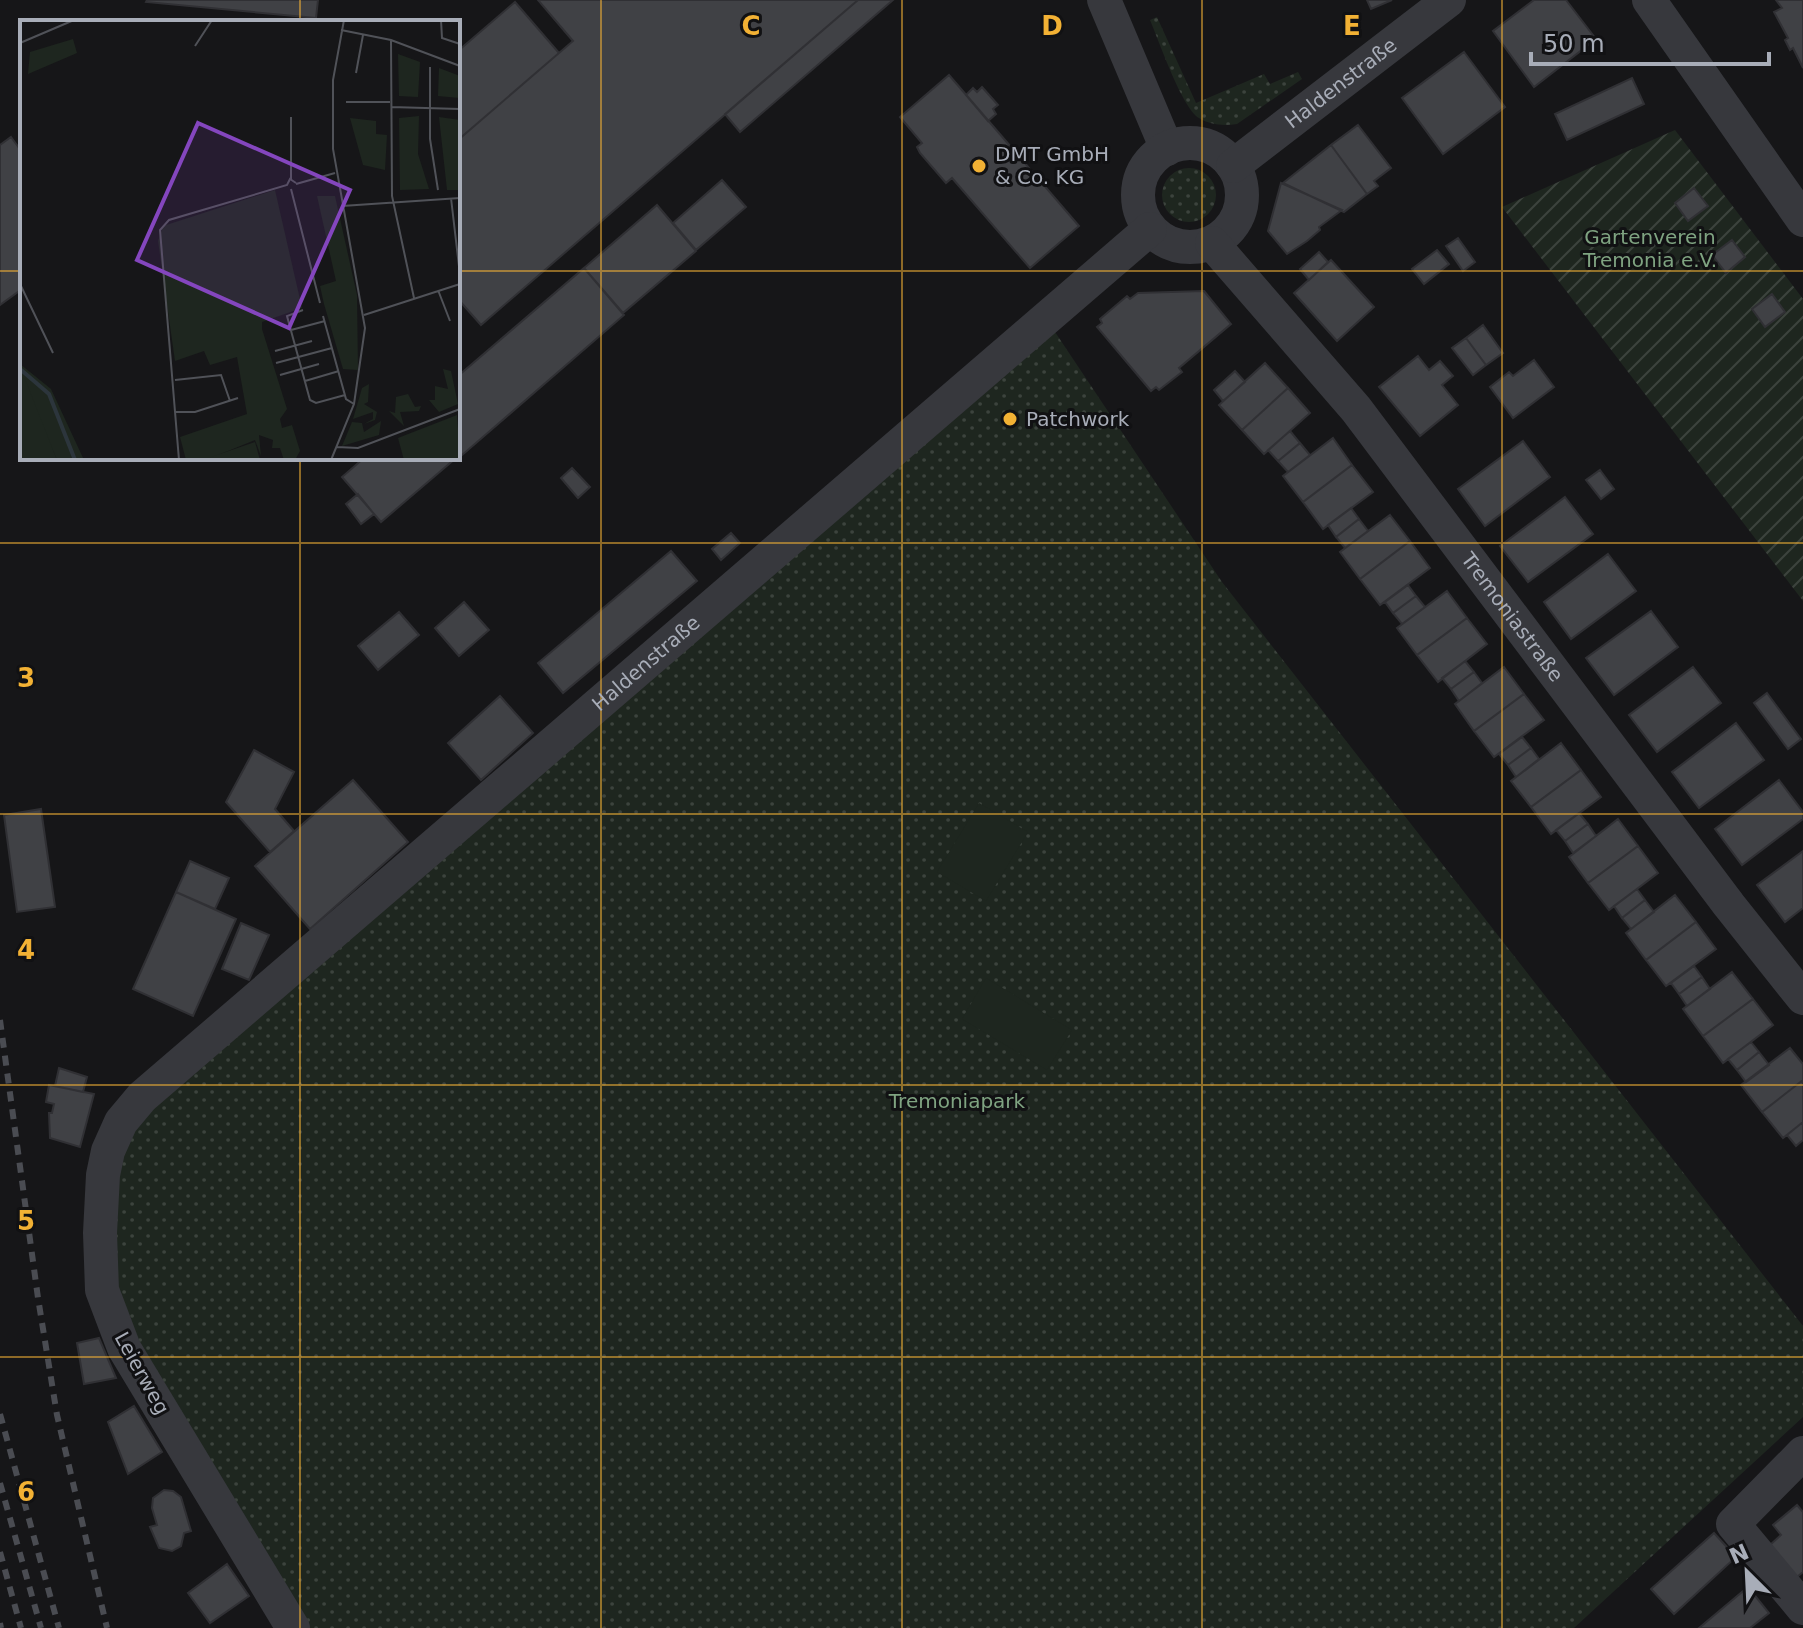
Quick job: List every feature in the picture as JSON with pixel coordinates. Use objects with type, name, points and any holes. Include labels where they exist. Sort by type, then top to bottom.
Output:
[{"type":"street","points":[[1104,0],[1167,149]]},
{"type":"street","name":"Haldenstraße","points":[[1233,166],[1449,0]]},
{"type":"street","points":[[1649,0],[1797,200]]},
{"type":"street","points":[[1186,144],[1207,146],[1233,166],[1240,181],[1240,206],[1234,223],[1212,243],[1177,246],[1150,229],[1139,206],[1139,183],[1152,160],[1167,149],[1186,144]]},
{"type":"street","name":"Haldenstraße","points":[[142,1097],[1150,229]]},
{"type":"street","name":"Tremoniastraße","points":[[1212,243],[1356,409],[1729,905],[1803,998]]},
{"type":"street","name":"Leierweg","points":[[142,1097],[121,1122],[108,1151],[103,1175],[100,1233],[102,1290],[124,1348],[293,1628]]},
{"type":"street","points":[[1803,1453],[1733,1524],[1803,1608]]},
{"type":"green space","points":[[1157,17],[1196,103],[1264,74],[1270,84],[1298,72],[1302,79],[1237,124],[1203,120],[1192,112],[1172,73],[1150,20]]},
{"type":"green space","name":"Gartenverein Tremonia e.V.","points":[[1675,130],[1803,299],[1803,601],[1502,207]]},
{"type":"green space","points":[[1189,168],[1208,176],[1216,195],[1208,214],[1189,222],[1170,214],[1162,195],[1170,176]]},
{"type":"green space","name":"Tremoniapark","points":[[1051,326],[1222,582],[1803,1326],[1803,1417],[1574,1628],[298,1628],[128,1344],[104,1227],[126,1126]]},
{"type":"green space","points":[[979,803],[1028,832],[986,901],[937,872]]},
{"type":"green space","points":[[986,978],[1072,1030],[1047,1070],[962,1019]]},
{"type":"building","points":[[147,0],[318,0],[316,18]]},
{"type":"building","points":[[538,0],[858,0],[481,325],[460,301],[460,138],[573,41]]},
{"type":"building","points":[[858,0],[893,0],[740,132],[725,114]]},
{"type":"building","points":[[1367,0],[1392,0],[1371,9]]},
{"type":"building","points":[[1534,0],[1566,0],[1596,39],[1534,87],[1493,31]]},
{"type":"building","points":[[1776,0],[1803,0],[1803,68],[1793,48],[1790,50],[1785,40],[1788,38],[1774,12],[1782,8]]},
{"type":"building","points":[[515,2],[559,53],[460,138],[460,49]]},
{"type":"building","points":[[1464,52],[1505,107],[1443,154],[1402,98]]},
{"type":"building","name":"DMT GmbH & Co. KG","points":[[949,75],[1079,226],[1030,268],[952,178],[946,183],[920,153],[917,147],[922,143],[900,117]]},
{"type":"building","points":[[1632,78],[1644,104],[1567,140],[1555,114]]},
{"type":"building","points":[[982,87],[998,105],[993,109],[996,114],[988,121],[966,95],[973,88],[977,92]]},
{"type":"building","points":[[1358,125],[1391,168],[1374,181],[1378,186],[1367,194],[1331,145]]},
{"type":"building","points":[[11,137],[20,149],[20,290],[0,305],[0,145]]},
{"type":"building","points":[[1331,145],[1367,194],[1344,212],[1283,183]]},
{"type":"building","points":[[722,180],[746,207],[696,250],[673,223]]},
{"type":"building","points":[[1281,183],[1342,210],[1287,254],[1268,231]]},
{"type":"building","points":[[1694,188],[1708,206],[1688,221],[1675,203]]},
{"type":"building","points":[[657,205],[696,251],[623,313],[584,268]]},
{"type":"building","points":[[1458,238],[1475,262],[1463,271],[1446,246]]},
{"type":"building","points":[[1732,240],[1745,257],[1726,273],[1712,255]]},
{"type":"building","points":[[1437,250],[1449,264],[1424,284],[1412,269]]},
{"type":"building","points":[[1319,252],[1328,262],[1309,280],[1300,269]]},
{"type":"building","points":[[1331,260],[1374,307],[1337,341],[1294,293]]},
{"type":"building","points":[[584,268],[624,315],[461,456],[460,374]]},
{"type":"building","points":[[1204,291],[1231,324],[1179,368],[1182,372],[1159,390],[1156,387],[1151,391],[1097,327],[1102,323],[1100,319],[1127,296],[1130,299],[1138,293]]},
{"type":"building","points":[[1772,294],[1785,312],[1765,327],[1752,309]]},
{"type":"building","points":[[1483,325],[1503,353],[1486,365],[1466,338]]},
{"type":"building","points":[[1466,338],[1486,365],[1473,375],[1452,348]]},
{"type":"building","points":[[1418,356],[1429,370],[1440,361],[1453,376],[1442,385],[1458,405],[1420,436],[1379,387]]},
{"type":"building","points":[[1534,360],[1554,387],[1513,418],[1490,387],[1509,372],[1513,376]]},
{"type":"building","points":[[1265,363],[1288,388],[1242,430],[1219,405]]},
{"type":"building","points":[[1235,371],[1245,382],[1223,401],[1214,390]]},
{"type":"building","points":[[1288,388],[1310,413],[1264,454],[1242,430]]},
{"type":"building","points":[[1290,431],[1300,443],[1278,461],[1268,450]]},
{"type":"building","points":[[1333,438],[1352,465],[1303,502],[1283,476]]},
{"type":"building","points":[[1523,441],[1550,477],[1485,526],[1458,489]]},
{"type":"building","points":[[1300,443],[1310,455],[1288,472],[1278,461]]},
{"type":"building","points":[[362,460],[454,460],[381,522],[342,477]]},
{"type":"building","points":[[1352,465],[1373,492],[1323,529],[1303,502]]},
{"type":"building","points":[[572,468],[590,487],[578,498],[561,478]]},
{"type":"building","points":[[1600,470],[1614,489],[1601,499],[1586,480]]},
{"type":"building","points":[[358,494],[374,514],[361,524],[346,504]]},
{"type":"building","points":[[1565,497],[1593,534],[1528,582],[1500,546]]},
{"type":"building","points":[[1351,508],[1359,519],[1336,537],[1328,525]]},
{"type":"building","points":[[1390,515],[1410,541],[1360,579],[1340,552]]},
{"type":"building","points":[[1359,519],[1368,531],[1345,548],[1336,537]]},
{"type":"building","points":[[731,533],[740,543],[721,560],[712,549]]},
{"type":"building","points":[[1410,541],[1430,568],[1380,605],[1360,579]]},
{"type":"building","points":[[671,551],[697,581],[563,693],[538,663]]},
{"type":"building","points":[[1608,554],[1636,591],[1571,639],[1544,602]]},
{"type":"building","points":[[1408,585],[1416,596],[1393,613],[1385,602]]},
{"type":"building","points":[[1447,591],[1467,618],[1417,655],[1397,628]]},
{"type":"building","points":[[1416,596],[1425,607],[1402,624],[1393,613]]},
{"type":"building","points":[[464,602],[489,630],[459,656],[435,628]]},
{"type":"building","points":[[1651,611],[1678,647],[1614,695],[1586,658]]},
{"type":"building","points":[[399,612],[419,635],[378,670],[358,646]]},
{"type":"building","points":[[1467,618],[1487,644],[1438,682],[1417,655]]},
{"type":"building","points":[[1465,661],[1474,672],[1451,689],[1442,678]]},
{"type":"building","points":[[1504,667],[1524,694],[1474,731],[1455,704]]},
{"type":"building","points":[[1693,667],[1721,703],[1657,752],[1629,715]]},
{"type":"building","points":[[1474,672],[1482,683],[1459,701],[1451,689]]},
{"type":"building","points":[[1767,693],[1801,739],[1788,749],[1754,703]]},
{"type":"building","points":[[1524,694],[1544,720],[1494,757],[1474,731]]},
{"type":"building","points":[[500,696],[533,733],[481,780],[448,743]]},
{"type":"building","points":[[1736,723],[1764,760],[1699,808],[1672,772]]},
{"type":"building","points":[[1522,737],[1531,748],[1508,765],[1499,754]]},
{"type":"building","points":[[1561,743],[1581,770],[1531,807],[1511,781]]},
{"type":"building","points":[[1531,748],[1539,759],[1516,777],[1508,765]]},
{"type":"building","points":[[254,750],[294,772],[275,809],[294,831],[270,852],[226,802]]},
{"type":"building","points":[[1581,770],[1601,797],[1551,834],[1531,807]]},
{"type":"building","points":[[353,780],[408,842],[310,929],[255,866]]},
{"type":"building","points":[[1779,780],[1803,812],[1803,819],[1742,865],[1715,829]]},
{"type":"building","points":[[41,809],[55,907],[17,912],[4,815]]},
{"type":"building","points":[[1579,813],[1588,824],[1565,841],[1556,830]]},
{"type":"building","points":[[1618,819],[1638,846],[1588,883],[1569,857]]},
{"type":"building","points":[[1588,824],[1596,836],[1573,853],[1565,841]]},
{"type":"building","points":[[1638,846],[1658,873],[1609,910],[1588,883]]},
{"type":"building","points":[[1803,851],[1803,908],[1785,922],[1757,885]]},
{"type":"building","points":[[190,861],[229,878],[215,909],[176,892]]},
{"type":"building","points":[[1637,889],[1645,900],[1622,918],[1614,906]]},
{"type":"building","points":[[176,892],[236,919],[193,1016],[133,989]]},
{"type":"building","points":[[1675,895],[1696,922],[1646,960],[1626,933]]},
{"type":"building","points":[[1645,900],[1654,912],[1631,929],[1622,918]]},
{"type":"building","points":[[1696,922],[1716,949],[1666,986],[1646,960]]},
{"type":"building","points":[[241,923],[269,935],[249,980],[222,969]]},
{"type":"building","points":[[1694,966],[1702,977],[1679,994],[1671,983]]},
{"type":"building","points":[[1732,972],[1753,999],[1703,1036],[1683,1009]]},
{"type":"building","points":[[1702,977],[1710,989],[1687,1006],[1679,994]]},
{"type":"building","points":[[1753,999],[1773,1025],[1723,1063],[1703,1036]]},
{"type":"building","points":[[1751,1042],[1759,1052],[1737,1070],[1728,1059]]},
{"type":"building","points":[[1790,1048],[1803,1064],[1803,1080],[1762,1112],[1741,1085]]},
{"type":"building","points":[[1759,1052],[1769,1065],[1746,1082],[1737,1070]]},
{"type":"building","points":[[59,1068],[87,1077],[83,1092],[55,1086]]},
{"type":"building","points":[[1803,1080],[1803,1122],[1783,1138],[1762,1112]]},
{"type":"building","points":[[49,1085],[94,1094],[80,1147],[50,1138],[49,1113],[52,1113],[54,1104],[46,1102]]},
{"type":"building","points":[[1803,1122],[1803,1140],[1796,1146],[1787,1135]]},
{"type":"building","points":[[99,1338],[116,1378],[84,1384],[77,1343]]},
{"type":"building","points":[[134,1406],[162,1452],[128,1474],[108,1422]]},
{"type":"building","points":[[164,1490],[173,1491],[181,1497],[191,1531],[184,1533],[181,1546],[172,1551],[159,1548],[150,1527],[157,1525],[152,1508],[153,1498]]},
{"type":"building","points":[[1797,1505],[1803,1512],[1803,1572],[1797,1577],[1770,1545],[1781,1535],[1773,1525]]},
{"type":"building","points":[[1714,1533],[1736,1557],[1674,1614],[1651,1589]]},
{"type":"building","points":[[227,1564],[249,1596],[210,1623],[188,1593]]},
{"type":"building","points":[[1748,1587],[1769,1613],[1750,1628],[1699,1628]]},
{"type":"railway","points":[[0,1020],[57,1415],[107,1628]]},
{"type":"railway","points":[[0,1414],[59,1628]]},
{"type":"railway","points":[[0,1483],[41,1628]]},
{"type":"railway","points":[[0,1552],[21,1628]]},
{"type":"railway","points":[[0,1623],[1,1628]]},
{"type":"place","name":"DMT GmbH & Co. KG","points":[[979,166]]},
{"type":"place","name":"Patchwork","points":[[1010,419]]}]
